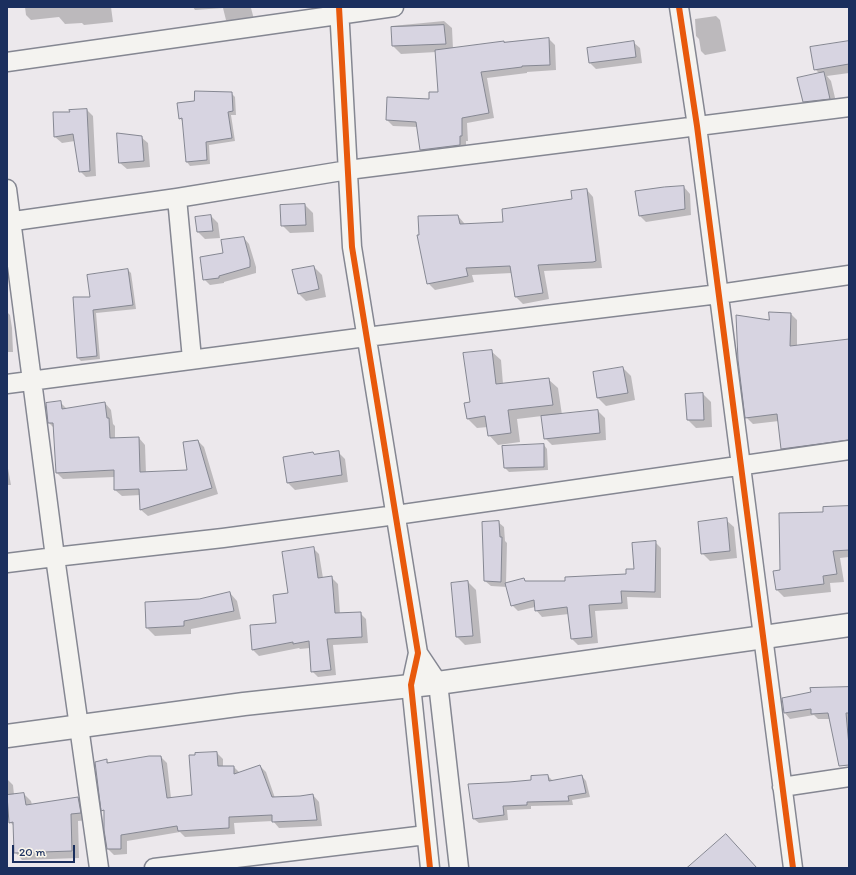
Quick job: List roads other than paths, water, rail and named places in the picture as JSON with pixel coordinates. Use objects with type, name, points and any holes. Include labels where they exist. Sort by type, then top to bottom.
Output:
[{"type":"street","points":[[7,62],[339,11],[394,7]]},
{"type":"street","points":[[679,7],[697,126],[793,868]]},
{"type":"street","points":[[339,11],[352,247],[418,653],[411,685],[430,868]]},
{"type":"street","points":[[9,221],[177,198],[348,170],[849,106]]},
{"type":"street","points":[[7,189],[9,221],[32,380],[55,557],[100,868]]},
{"type":"street","points":[[177,198],[192,359]]},
{"type":"street","points":[[7,384],[366,337],[719,294],[849,275]]},
{"type":"street","points":[[7,564],[396,515],[849,450]]},
{"type":"street","points":[[7,736],[244,704],[438,683],[849,625]]},
{"type":"street","points":[[418,653],[438,683],[459,868]]},
{"type":"street","points":[[782,787],[849,777]]},
{"type":"street","points":[[154,868],[426,835]]}]
